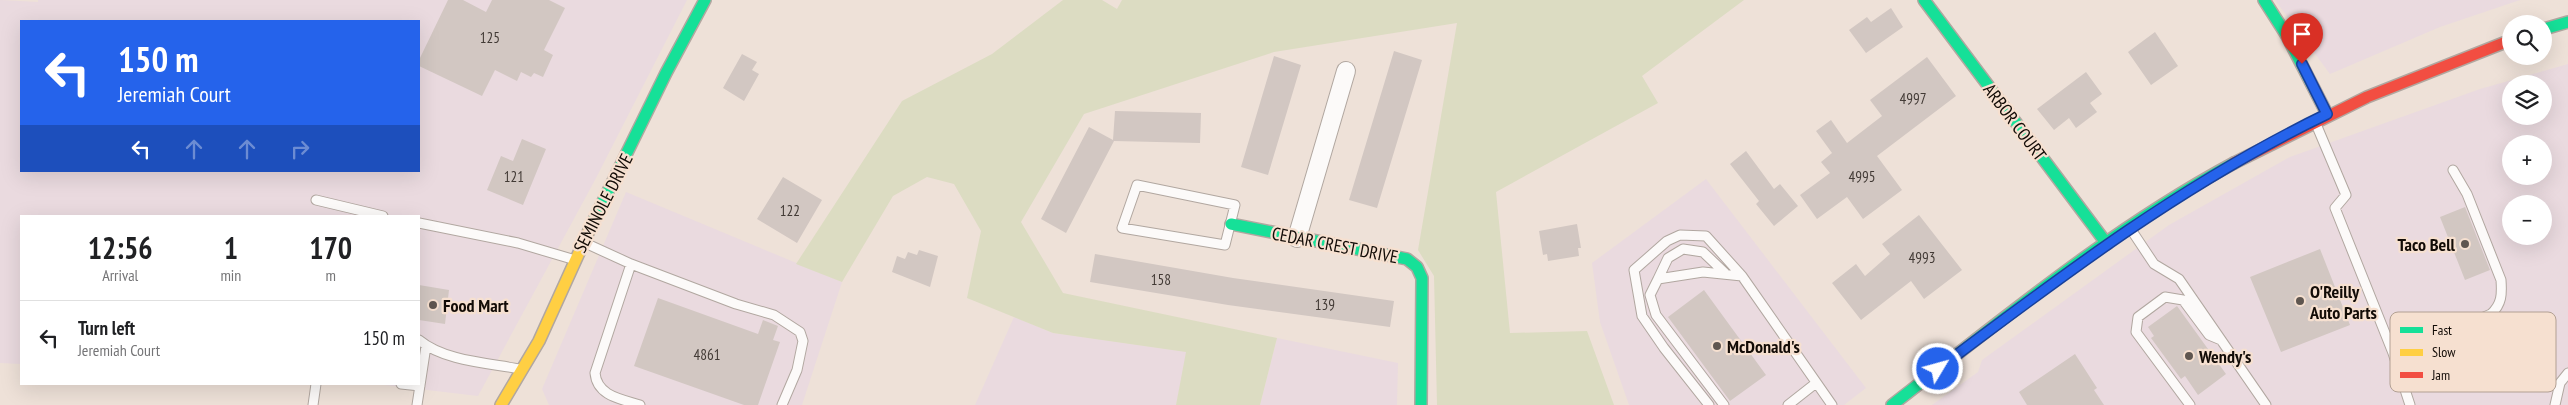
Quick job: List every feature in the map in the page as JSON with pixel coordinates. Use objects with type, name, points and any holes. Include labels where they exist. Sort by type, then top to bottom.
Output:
[{"type":"street","name":"SEMINOLE DRIVE","points":[[501,405],[508,396],[520,369],[539,341],[574,260],[666,73],[705,0]]},
{"type":"street","name":"ARBOR COURT","points":[[1924,0],[2106,244]]},
{"type":"street","points":[[2264,0],[2291,43],[2327,114]]},
{"type":"street","points":[[2552,27],[2568,22]]},
{"type":"street","points":[[1892,405],[2106,244],[2229,166],[2327,114],[2428,70],[2502,43]]},
{"type":"street","points":[[1297,238],[1346,72]]},
{"type":"street","name":"CEDAR CREST DRIVE","points":[[1232,224],[1407,259],[1417,267],[1422,278],[1424,301],[1421,405]]},
{"type":"lane","points":[[2315,120],[2346,194],[2335,208],[2390,346]]},
{"type":"lane","points":[[2453,170],[2470,203],[2501,280],[2502,291],[2498,308],[2493,312]]},
{"type":"lane","points":[[1136,185],[1235,205],[1232,224],[1225,244],[1122,228],[1136,185]]},
{"type":"lane","points":[[316,200],[379,215]]},
{"type":"lane","points":[[420,223],[518,243],[574,260]]},
{"type":"lane","points":[[2129,228],[2154,264],[2179,279],[2266,405]]},
{"type":"lane","points":[[1709,405],[1664,348],[1642,316],[1634,270],[1667,241],[1680,235],[1706,236],[1742,276],[1832,405]]},
{"type":"lane","points":[[583,242],[631,264],[736,304],[774,316],[800,332],[803,341],[797,370],[782,405]]},
{"type":"lane","points":[[1724,405],[1724,402],[1656,315],[1650,295],[1668,258],[1683,249],[1702,252],[1725,273]]},
{"type":"lane","points":[[631,264],[595,373],[596,381],[605,393],[640,405]]},
{"type":"lane","points":[[1658,279],[1703,272],[1742,276]]},
{"type":"lane","points":[[2190,405],[2136,332],[2138,317],[2165,297],[2183,300],[2210,335],[2222,340]]},
{"type":"lane","points":[[420,341],[426,346],[457,357],[520,369]]},
{"type":"lane","points":[[417,405],[421,360],[426,346]]},
{"type":"lane","points":[[2555,405],[2560,383],[2568,373]]},
{"type":"lane","points":[[1788,405],[1816,383]]},
{"type":"lane","points":[[313,405],[316,385]]},
{"type":"lane","points":[[410,385],[420,386]]},
{"type":"lane","points":[[2406,392],[2410,405]]},
{"type":"shaded area","points":[[0,0],[38,2],[38,0],[687,0],[595,180],[478,396],[384,385],[420,385],[420,215],[20,215],[20,364],[0,363]]},
{"type":"shaded area","points":[[2275,0],[2520,0],[2440,27],[2330,74]]},
{"type":"shaded area","points":[[2568,64],[2568,405],[1932,405],[1978,372],[1982,360],[2169,225],[2290,157],[2502,83],[2502,125],[2552,125],[2552,75],[2529,75]]},
{"type":"shaded area","points":[[1706,179],[1866,388],[1844,405],[1629,405],[1600,322],[1592,263]]},
{"type":"shaded area","points":[[626,192],[842,282],[802,405],[549,405],[542,389]]},
{"type":"shaded area","points":[[1014,317],[1053,333],[1187,352],[1176,405],[975,405]]},
{"type":"shaded area","points":[[1277,338],[1398,363],[1397,405],[1260,405]]},
{"type":"green space","points":[[1063,0],[1102,0],[1117,9],[1122,0],[1744,0],[1642,76],[1658,103],[1496,192],[1510,333],[1587,331],[1614,405],[1437,405],[1434,276],[1418,250],[1457,23],[1274,52],[1084,114],[1021,222],[1063,293],[1277,338],[1260,405],[1176,405],[1186,352],[1053,333],[967,298],[981,231],[954,184],[927,177],[893,196],[842,282],[796,264],[902,101],[992,54]]},
{"type":"building","points":[[448,0],[463,0],[486,12],[492,0],[549,0],[565,8],[544,50],[553,55],[543,77],[534,73],[531,77],[521,72],[517,81],[495,70],[482,96],[420,66],[420,58]]},
{"type":"building","points":[[1891,8],[1903,27],[1866,53],[1849,30],[1867,17],[1871,22]]},
{"type":"building","points":[[2155,32],[2178,66],[2151,85],[2128,52]]},
{"type":"building","points":[[1394,51],[1422,60],[1377,208],[1349,200]]},
{"type":"building","points":[[742,54],[757,62],[752,70],[759,74],[744,101],[723,88]]},
{"type":"building","points":[[1274,56],[1301,65],[1268,175],[1241,167]]},
{"type":"building","points":[[1927,57],[1956,96],[1877,156],[1902,190],[1863,219],[1847,197],[1817,219],[1800,195],[1830,173],[1821,162],[1832,153],[1816,131],[1831,120],[1847,143],[1882,116],[1870,100]]},
{"type":"building","points":[[2086,72],[2102,94],[2090,103],[2097,112],[2076,128],[2069,118],[2054,130],[2037,109]]},
{"type":"building","points":[[1115,111],[1201,113],[1200,143],[1114,141],[1066,233],[1041,219],[1089,127],[1113,140]]},
{"type":"building","points":[[522,139],[546,149],[523,205],[487,190],[501,156],[513,161]]},
{"type":"building","points":[[1746,151],[1774,189],[1780,184],[1798,206],[1774,226],[1756,204],[1759,201],[1730,164]]},
{"type":"building","points":[[783,177],[822,200],[797,243],[757,219]]},
{"type":"building","name":"Taco Bell","points":[[2465,207],[2490,270],[2465,280],[2440,217]]},
{"type":"building","points":[[1919,215],[1962,270],[1924,299],[1911,281],[1861,320],[1832,283],[1856,264],[1865,276],[1890,254],[1882,244]]},
{"type":"building","points":[[1577,224],[1581,248],[1578,248],[1579,256],[1548,261],[1547,254],[1543,255],[1539,231]]},
{"type":"building","name":"O'Reilly Auto Parts","points":[[2320,249],[2350,325],[2281,352],[2250,277]]},
{"type":"building","points":[[919,250],[938,256],[930,287],[892,272],[897,256],[905,259],[908,252],[917,255]]},
{"type":"building","points":[[1095,254],[1233,278],[1394,301],[1390,327],[1228,305],[1090,282]]},
{"type":"building","name":"Food Mart","points":[[420,285],[449,290],[445,324],[420,320]]},
{"type":"building","name":"McDonald's","points":[[1704,290],[1766,375],[1730,401],[1668,317]]},
{"type":"building","points":[[658,298],[758,334],[763,320],[778,326],[773,340],[780,342],[758,405],[744,405],[634,366]]},
{"type":"building","name":"Wendy's","points":[[2177,306],[2226,374],[2198,395],[2185,376],[2181,379],[2151,338],[2154,336],[2148,327]]},
{"type":"building","points":[[2075,354],[2097,388],[2094,390],[2104,405],[2027,405],[2019,392]]},
{"type":"traffic: fast","points":[[592,224],[666,73],[705,0]]},
{"type":"traffic: fast","points":[[1924,0],[2107,244]]},
{"type":"traffic: fast","points":[[2264,0],[2287,36],[2327,114]]},
{"type":"traffic: fast","points":[[2552,27],[2568,22]]},
{"type":"traffic: fast","points":[[1892,405],[2016,308],[2101,246],[2144,217],[2234,163]]},
{"type":"traffic: fast","points":[[1231,224],[1407,259],[1417,267],[1422,278],[1421,405]]},
{"type":"traffic: slow","points":[[501,405],[539,341],[592,224]]},
{"type":"traffic: jam","points":[[2234,163],[2367,97],[2502,44]]},
{"type":"place","name":"Taco Bell","points":[[2465,244]]},
{"type":"place","name":"O'Reilly Auto Parts","points":[[2300,301]]},
{"type":"place","name":"Food Mart","points":[[433,305]]},
{"type":"place","name":"McDonald's","points":[[1717,346]]},
{"type":"place","name":"Wendy's","points":[[2189,356]]},
{"type":"route","points":[[1938,369],[2037,294],[2129,228],[2229,166],[2327,114],[2302,64]]}]
